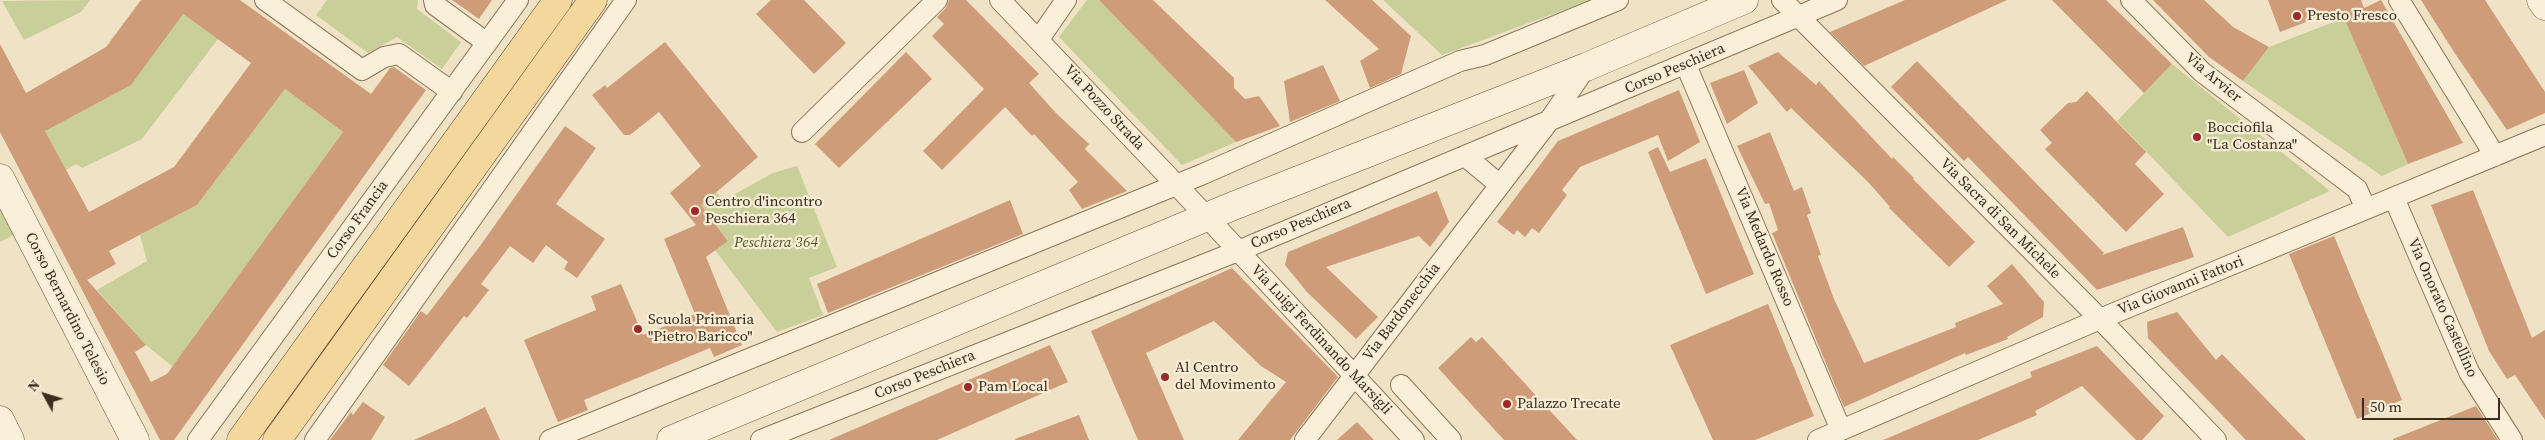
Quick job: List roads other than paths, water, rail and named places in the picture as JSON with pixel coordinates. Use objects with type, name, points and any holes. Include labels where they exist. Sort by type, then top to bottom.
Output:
[{"type":"main road","points":[[241,440],[558,0]]},
{"type":"main road","points":[[277,440],[593,0]]},
{"type":"main road","points":[[670,440],[1207,217],[1586,67],[1744,0]]},
{"type":"main road","points":[[2541,0],[2545,6]]},
{"type":"main road","name":"Corso Bernardino Telesio","points":[[0,178],[134,440]]},
{"type":"main road","points":[[0,420],[10,440]]},
{"type":"street","points":[[265,0],[362,70],[384,57],[399,54],[452,92]]},
{"type":"street","points":[[434,0],[435,5],[487,43]]},
{"type":"street","name":"Corso Francia","points":[[198,440],[518,0]]},
{"type":"street","points":[[315,440],[626,0]]},
{"type":"street","points":[[802,132],[937,0]]},
{"type":"street","name":"Via Pozzo Strada","points":[[1000,0],[1207,217]]},
{"type":"street","points":[[1039,39],[1066,0]]},
{"type":"street","points":[[550,440],[1177,185],[1460,61],[1485,55],[1618,0]]},
{"type":"street","name":"Via Sacra di San Michele","points":[[1782,0],[2100,319],[2216,440]]},
{"type":"street","name":"Corso Peschiera","points":[[761,440],[1238,251],[1686,65],[1837,0]]},
{"type":"street","name":"Via Arvier","points":[[2131,0],[2202,72],[2356,189],[2366,210]]},
{"type":"street","points":[[2400,0],[2495,156]]},
{"type":"street","name":"Via Medardo Rosso","points":[[1686,65],[1841,430]]},
{"type":"street","name":"Via Bardonecchia","points":[[1305,440],[1549,121],[1586,67]]},
{"type":"street","name":"Via Giovanni Fattori","points":[[1818,440],[2100,319],[2545,136]]},
{"type":"street","points":[[1465,156],[1500,185]]},
{"type":"street","name":"Via Onorato Castellino","points":[[2394,198],[2469,372],[2512,440]]},
{"type":"street","name":"Via Luigi Ferdinando Marsigli","points":[[1207,217],[1414,440]]},
{"type":"street","points":[[1401,385],[1451,440]]},
{"type":"place","name":"Presto Fresco","points":[[2297,16]]},
{"type":"place","name":"Bocciofila \"La Costanza\"","points":[[2197,137]]},
{"type":"place","name":"Centro d'incontro Peschiera 364","points":[[695,211]]},
{"type":"place","name":"Scuola Primaria \"Pietro Baricco\"","points":[[638,329]]},
{"type":"place","name":"Al Centro del Movimento","points":[[1165,377]]},
{"type":"place","name":"Pam Local","points":[[968,387]]},
{"type":"place","name":"Palazzo Trecate","points":[[1507,404]]},
{"type":"park label","name":"Peschiera 364","points":[[776,243]]}]
